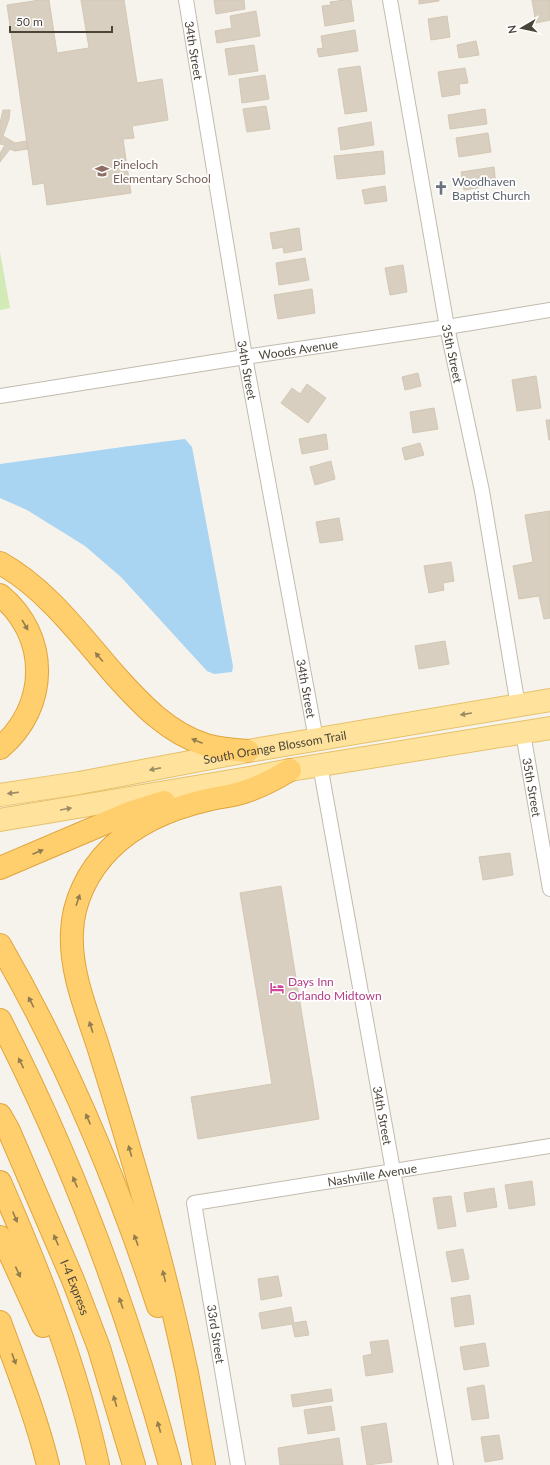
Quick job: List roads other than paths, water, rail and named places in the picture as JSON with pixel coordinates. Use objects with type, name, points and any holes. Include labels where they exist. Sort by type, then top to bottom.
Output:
[{"type":"highway","points":[[0,563],[20,576],[42,594],[145,708],[158,720],[189,738],[206,745],[225,749],[248,751]]},
{"type":"highway","points":[[0,595],[14,610],[27,630],[34,649],[37,672],[35,692],[29,711],[18,729],[0,748]]},
{"type":"highway","points":[[204,1465],[187,1374],[146,1206],[76,977],[72,950],[72,925],[77,902],[91,872],[109,849],[127,834],[154,818],[177,808],[243,793],[290,770]]},
{"type":"highway","points":[[0,868],[144,808],[255,777]]},
{"type":"highway","points":[[0,945],[49,1035],[108,1165],[159,1309],[204,1465]]},
{"type":"highway","points":[[0,1020],[44,1111],[91,1223],[133,1340],[170,1465]]},
{"type":"highway","name":"I-4 Express","points":[[0,1109],[4,1123],[73,1280],[99,1348],[134,1465]]},
{"type":"highway","points":[[0,1182],[42,1284],[66,1352],[84,1411],[98,1465]]},
{"type":"highway","points":[[0,1237],[10,1254],[39,1315],[95,1465]]},
{"type":"highway","points":[[0,1322],[44,1446],[48,1465]]},
{"type":"main road","name":"South Orange Blossom Trail","points":[[0,795],[79,784],[248,751],[550,700]]},
{"type":"main road","points":[[320,765],[364,749],[487,727],[518,706]]},
{"type":"main road","points":[[523,733],[541,720],[550,717]]},
{"type":"main road","points":[[0,820],[290,770],[550,728]]},
{"type":"street","name":"34th Street","points":[[186,0],[245,357],[316,739]]},
{"type":"street","name":"35th Street","points":[[390,0],[447,327],[482,491],[518,706]]},
{"type":"street","name":"Woods Avenue","points":[[0,396],[550,310]]},
{"type":"street","name":"35th Street","points":[[523,733],[550,889]]},
{"type":"street","name":"34th Street","points":[[320,765],[446,1465]]},
{"type":"street","name":"Nashville Avenue","points":[[194,1203],[550,1146]]},
{"type":"street","name":"33rd Street","points":[[194,1203],[238,1465]]},
{"type":"water","points":[[185,439],[192,447],[233,666],[232,672],[214,674],[207,671],[121,577],[85,546],[27,510],[0,498],[0,464]]},
{"type":"place","name":"Pineloch Elementary School","points":[[102,171]]},
{"type":"place","name":"Woodhaven Baptist Church","points":[[441,188]]},
{"type":"place","name":"Days Inn Orlando Midtown","points":[[277,988]]}]
